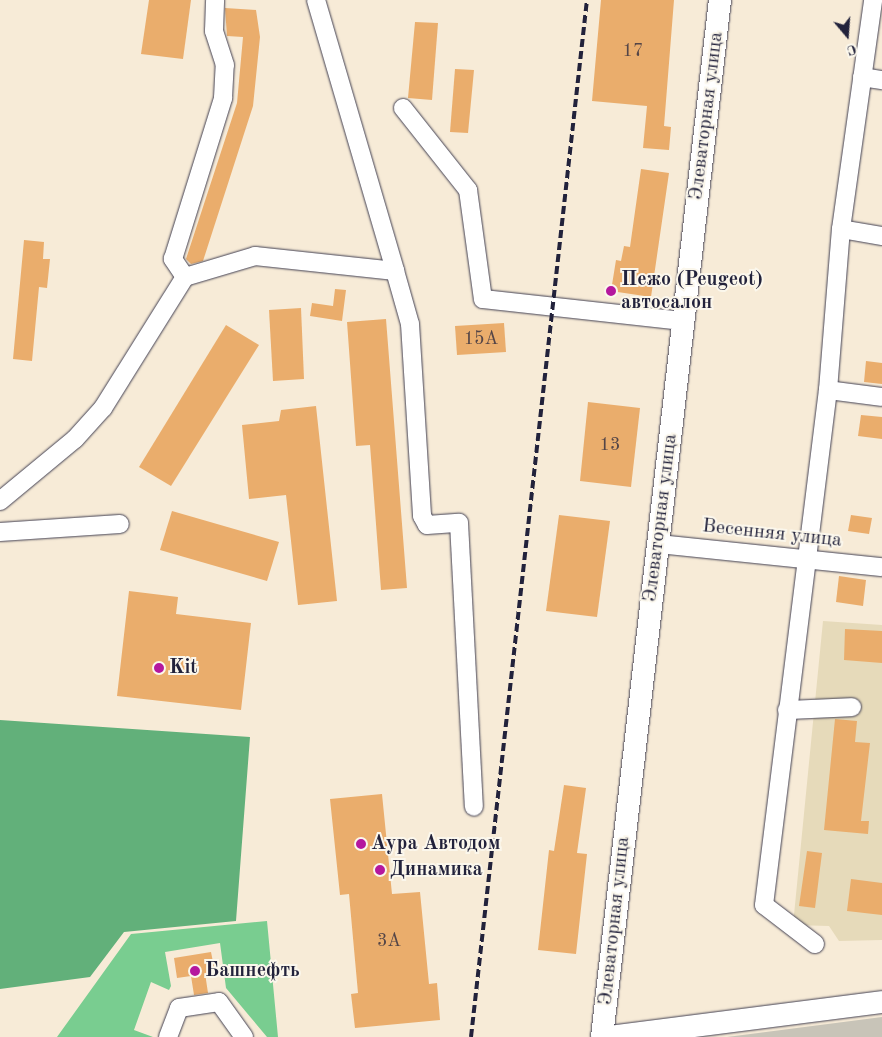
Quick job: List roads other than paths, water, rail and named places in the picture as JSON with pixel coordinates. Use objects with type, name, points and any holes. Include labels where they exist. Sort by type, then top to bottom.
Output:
[{"type":"main road","name":"Элеваторная улица","points":[[602,1037],[720,0]]},
{"type":"main road","points":[[609,1037],[882,1002]]},
{"type":"street","points":[[185,277],[173,259],[223,98],[225,65],[214,31],[215,0]]},
{"type":"street","points":[[316,0],[410,324],[422,516],[427,524],[459,523],[474,807]]},
{"type":"street","points":[[815,944],[764,906],[804,559],[828,390],[842,229],[873,0]]},
{"type":"street","points":[[862,77],[882,80]]},
{"type":"street","points":[[403,108],[468,190],[483,299],[683,321]]},
{"type":"street","points":[[842,229],[882,236]]},
{"type":"street","points":[[0,501],[75,439],[103,408],[185,277],[255,256],[395,271]]},
{"type":"street","points":[[828,390],[882,397]]},
{"type":"street","points":[[0,532],[120,524]]},
{"type":"street","name":"Весенняя улица","points":[[658,544],[882,567]]},
{"type":"street","points":[[787,710],[852,707]]},
{"type":"street","points":[[168,1037],[179,1008],[219,1002],[244,1037]]},
{"type":"railway","points":[[471,1037],[587,0]]},
{"type":"place","name":"Пежо (Peugeot) автосалон","points":[[611,291]]},
{"type":"place","name":"Kit","points":[[159,668]]},
{"type":"place","name":"Аура Автодом","points":[[361,844]]},
{"type":"place","name":"Динамика","points":[[380,870]]},
{"type":"place","name":"Башнефть","points":[[195,971]]}]
